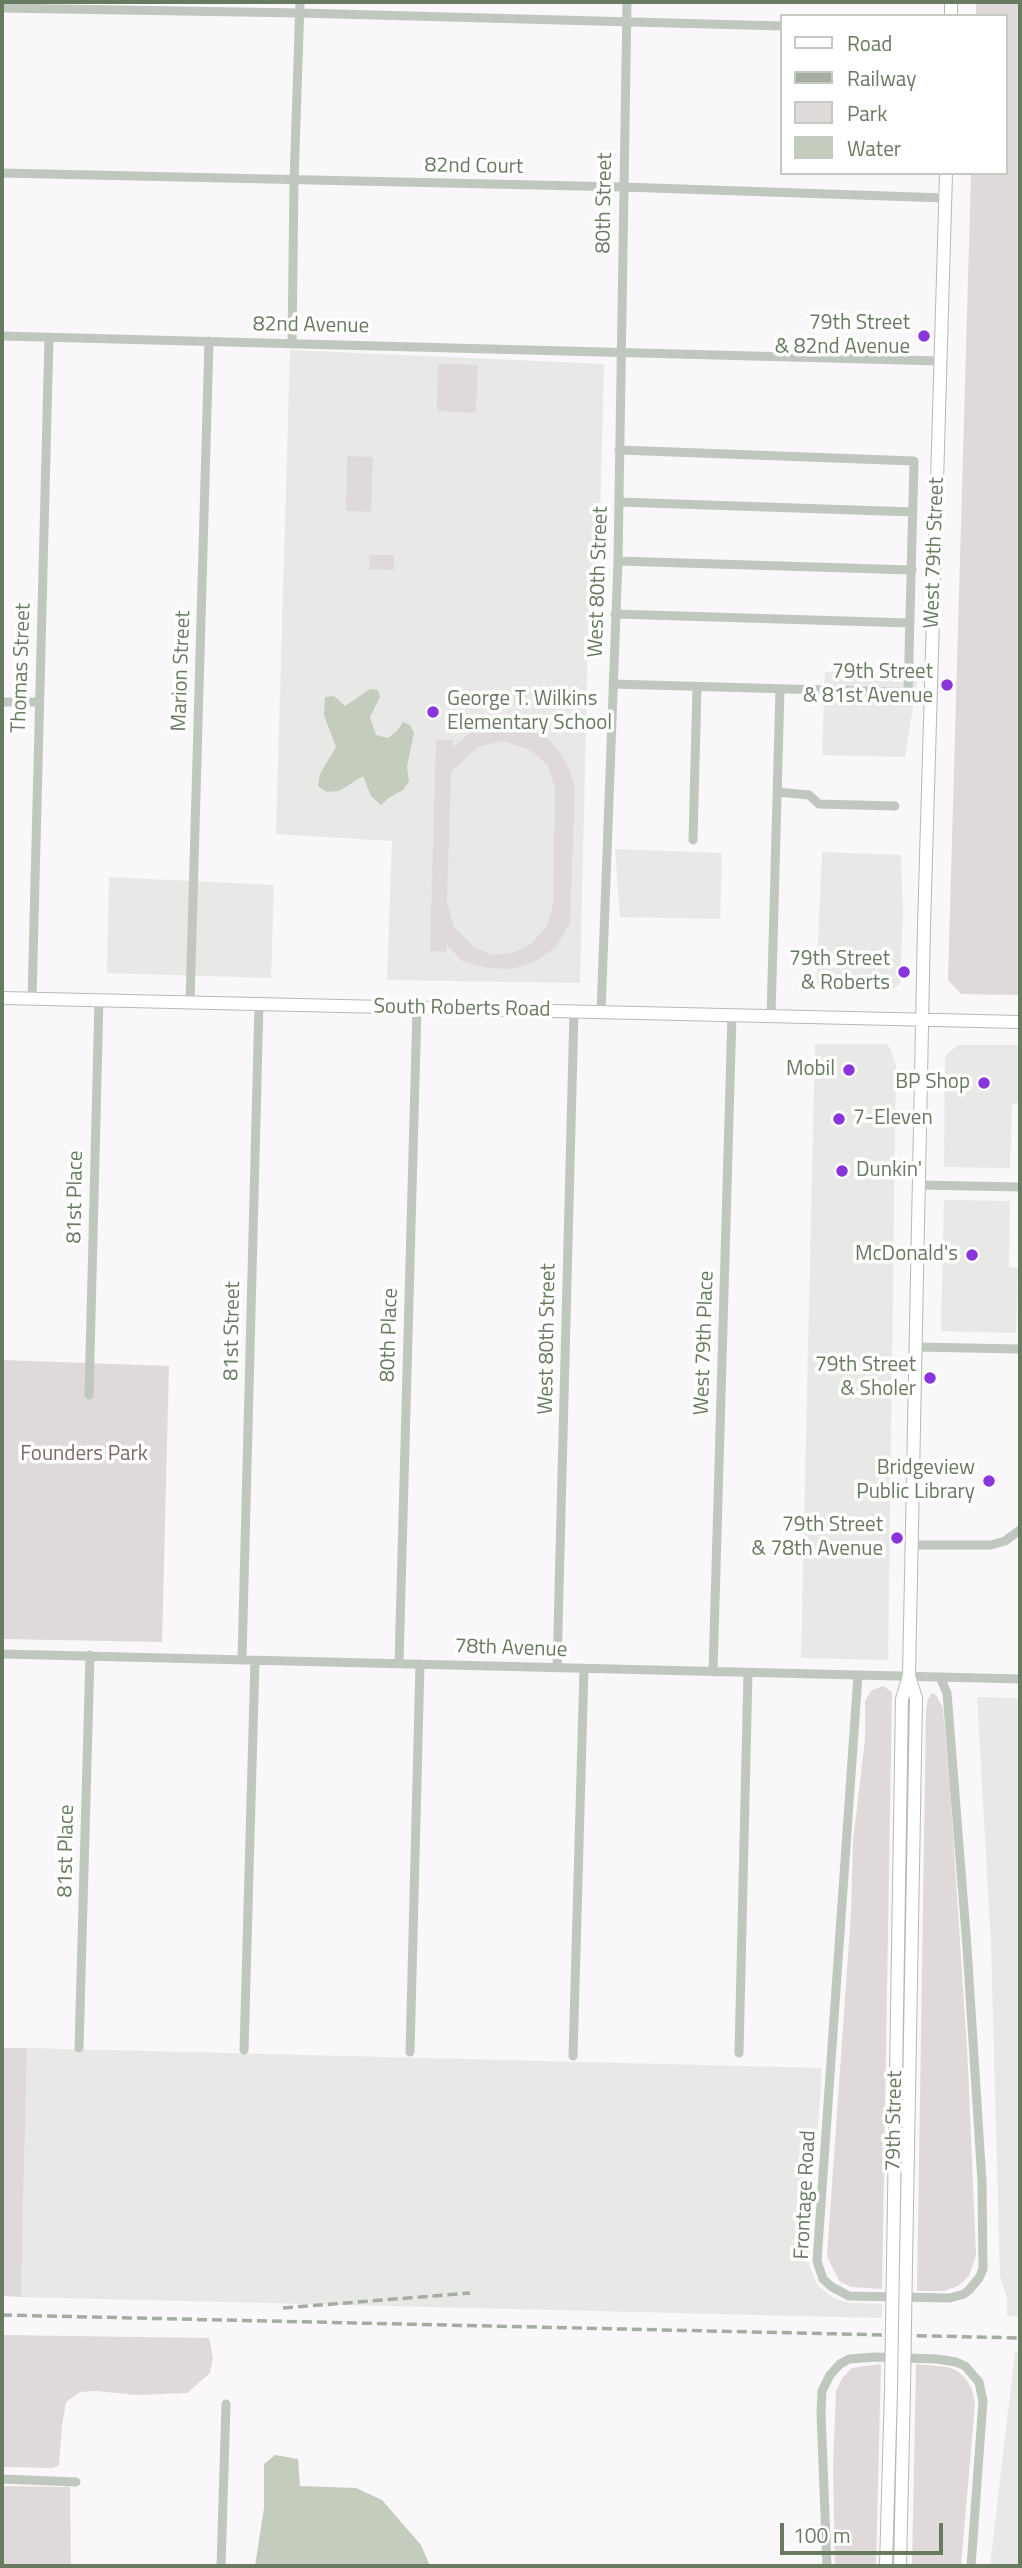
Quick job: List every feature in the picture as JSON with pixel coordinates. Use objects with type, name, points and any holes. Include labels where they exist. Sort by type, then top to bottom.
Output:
[{"type":"main road","name":"West 79th Street","points":[[919,1185],[930,693],[946,175]]},
{"type":"main road","name":"South Roberts Road","points":[[2,998],[1020,1022]]},
{"type":"main road","name":"79th Street","points":[[900,2566],[898,2389],[916,1698],[909,1676],[919,1185]]},
{"type":"main road","name":"79th Street","points":[[886,2566],[898,2389]]},
{"type":"street","points":[[292,343],[300,2]]},
{"type":"street","name":"80th Street","points":[[619,406],[627,2]]},
{"type":"street","points":[[2,8],[780,26]]},
{"type":"street","name":"82nd Court","points":[[2,173],[623,187],[945,198]]},
{"type":"street","name":"82nd Avenue","points":[[2,336],[940,361]]},
{"type":"street","name":"Thomas Street","points":[[32,999],[49,337]]},
{"type":"street","name":"Marion Street","points":[[190,1002],[209,341]]},
{"type":"street","name":"West 80th Street","points":[[601,1012],[618,561],[619,406]]},
{"type":"street","points":[[619,450],[914,461],[908,693]]},
{"type":"street","points":[[619,502],[913,512]]},
{"type":"street","points":[[618,561],[912,570]]},
{"type":"street","points":[[615,614],[910,623]]},
{"type":"street","points":[[613,684],[930,693]]},
{"type":"street","points":[[693,840],[697,687]]},
{"type":"street","points":[[771,1016],[780,689]]},
{"type":"street","points":[[2,702],[39,702]]},
{"type":"street","points":[[777,792],[809,795],[819,804],[895,806]]},
{"type":"street","name":"81st Place","points":[[89,1395],[99,1000]]},
{"type":"street","name":"81st Street","points":[[242,1659],[258,1004]]},
{"type":"street","name":"80th Place","points":[[399,1663],[417,1008]]},
{"type":"street","name":"West 80th Street","points":[[557,1668],[574,1011]]},
{"type":"street","name":"West 79th Place","points":[[713,1671],[732,1015]]},
{"type":"street","points":[[919,1185],[1020,1187]]},
{"type":"street","points":[[916,1347],[1020,1349]]},
{"type":"street","points":[[911,1545],[991,1545],[1005,1541],[1019,1531]]},
{"type":"street","name":"78th Avenue","points":[[2,1654],[1020,1679]]},
{"type":"street","name":"81st Place","points":[[79,2048],[90,1655]]},
{"type":"street","points":[[244,2050],[255,1660]]},
{"type":"street","points":[[410,2052],[420,1664]]},
{"type":"street","points":[[573,2056],[584,1668]]},
{"type":"street","points":[[739,2053],[748,1672]]},
{"type":"street","name":"Frontage Road","points":[[858,1675],[817,2261],[823,2279],[849,2296],[958,2296],[969,2290],[979,2278],[984,2258],[967,1949],[947,1693],[940,1677]]},
{"type":"street","points":[[827,2566],[822,2391],[830,2375],[840,2364],[849,2359],[876,2357],[937,2358],[956,2362],[965,2366],[979,2382],[983,2400],[971,2566]]},
{"type":"street","points":[[221,2566],[226,2404]]},
{"type":"street","points":[[2,2479],[76,2482]]},
{"type":"shaded area","name":"George T. Wilkins Elementary School","points":[[290,350],[604,364],[598,591],[589,591],[580,983],[387,980],[392,841],[276,834]]},
{"type":"shaded area","points":[[825,672],[918,674],[905,757],[822,755]]},
{"type":"shaded area","points":[[615,849],[722,853],[720,919],[620,917]]},
{"type":"shaded area","points":[[822,852],[901,855],[903,912],[900,984],[890,991],[816,990]]},
{"type":"shaded area","points":[[109,877],[274,885],[271,978],[107,973]]},
{"type":"shaded area","points":[[815,1044],[886,1044],[896,1065],[888,1660],[801,1658]]},
{"type":"shaded area","points":[[958,1045],[1020,1045],[1020,1103],[1012,1104],[1010,1168],[944,1167],[945,1056]]},
{"type":"shaded area","points":[[944,1200],[1010,1201],[1009,1267],[1018,1268],[1016,1333],[941,1331]]},
{"type":"shaded area","points":[[977,1697],[1020,1698],[1020,2317],[1007,2316],[1007,2298],[1000,2276],[991,1942]]},
{"type":"shaded area","points":[[27,2048],[822,2068],[809,2265],[818,2286],[835,2299],[851,2303],[882,2304],[882,2318],[21,2297]]},
{"type":"shaded area","points":[[1015,2352],[1020,2352],[1020,2566],[990,2566]]},
{"type":"green space","points":[[976,2],[1020,2],[1020,995],[961,994],[948,980],[971,175],[1008,175],[1008,14],[976,14]]},
{"type":"green space","points":[[438,364],[478,365],[474,413],[437,409]]},
{"type":"green space","points":[[347,456],[373,457],[371,512],[346,511]]},
{"type":"green space","points":[[369,555],[394,555],[394,570],[369,569]]},
{"type":"green space","points":[[491,723],[519,726],[546,737],[559,751],[575,786],[570,923],[556,947],[536,961],[512,969],[487,968],[462,961],[447,945],[446,952],[430,951],[436,740],[453,740],[454,747],[471,732]],"holes":[[[502,741],[528,749],[548,765],[555,789],[553,905],[547,926],[531,944],[513,953],[492,955],[474,947],[454,927],[447,902],[451,772],[478,747]]]},
{"type":"green space","name":"Founders Park","points":[[2,1360],[169,1366],[162,1642],[2,1639]]},
{"type":"green space","points":[[883,1686],[892,1692],[882,2289],[851,2287],[839,2281],[827,2256],[851,1913],[853,1841],[865,1740],[865,1701],[872,1690]]},
{"type":"green space","points":[[932,1693],[937,1696],[943,1709],[950,1787],[968,2066],[976,2255],[969,2276],[958,2286],[944,2291],[917,2291],[926,1710]]},
{"type":"green space","points":[[2,2048],[27,2048],[21,2297],[2,2296]]},
{"type":"green space","points":[[2,2335],[209,2338],[213,2358],[210,2373],[187,2393],[136,2395],[80,2392],[66,2402],[59,2465],[53,2468],[2,2467]]},
{"type":"green space","points":[[881,2364],[876,2566],[835,2566],[833,2467],[836,2391],[843,2377],[852,2368]]},
{"type":"green space","points":[[916,2364],[956,2370],[972,2389],[975,2404],[961,2566],[912,2566]]},
{"type":"green space","points":[[2,2486],[70,2487],[71,2566],[2,2566]]},
{"type":"water","points":[[370,689],[378,690],[380,697],[370,717],[376,735],[388,738],[403,722],[410,725],[414,733],[407,767],[409,781],[403,790],[381,805],[371,796],[363,776],[339,791],[327,792],[318,786],[320,774],[336,747],[324,715],[325,697],[334,696],[345,706]]},
{"type":"water","points":[[275,2455],[298,2459],[300,2486],[356,2488],[382,2500],[421,2545],[430,2566],[255,2566],[264,2508],[264,2464]]},
{"type":"railway","points":[[283,2308],[470,2293]]},
{"type":"railway","points":[[2,2315],[1020,2338]]},
{"type":"place","name":"79th Street & 82nd Avenue","points":[[924,336]]},
{"type":"place","name":"79th Street & 81st Avenue","points":[[947,685]]},
{"type":"place","name":"George T. Wilkins Elementary School","points":[[433,712]]},
{"type":"place","name":"79th Street & Roberts","points":[[904,972]]},
{"type":"place","name":"Mobil","points":[[849,1070]]},
{"type":"place","name":"BP Shop","points":[[984,1083]]},
{"type":"place","name":"7-Eleven","points":[[839,1119]]},
{"type":"place","name":"Dunkin'","points":[[842,1171]]},
{"type":"place","name":"McDonald's","points":[[972,1255]]},
{"type":"place","name":"79th Street & Sholer","points":[[930,1378]]},
{"type":"place","name":"Bridgeview Public Library","points":[[989,1481]]},
{"type":"place","name":"79th Street & 78th Avenue","points":[[897,1538]]}]
